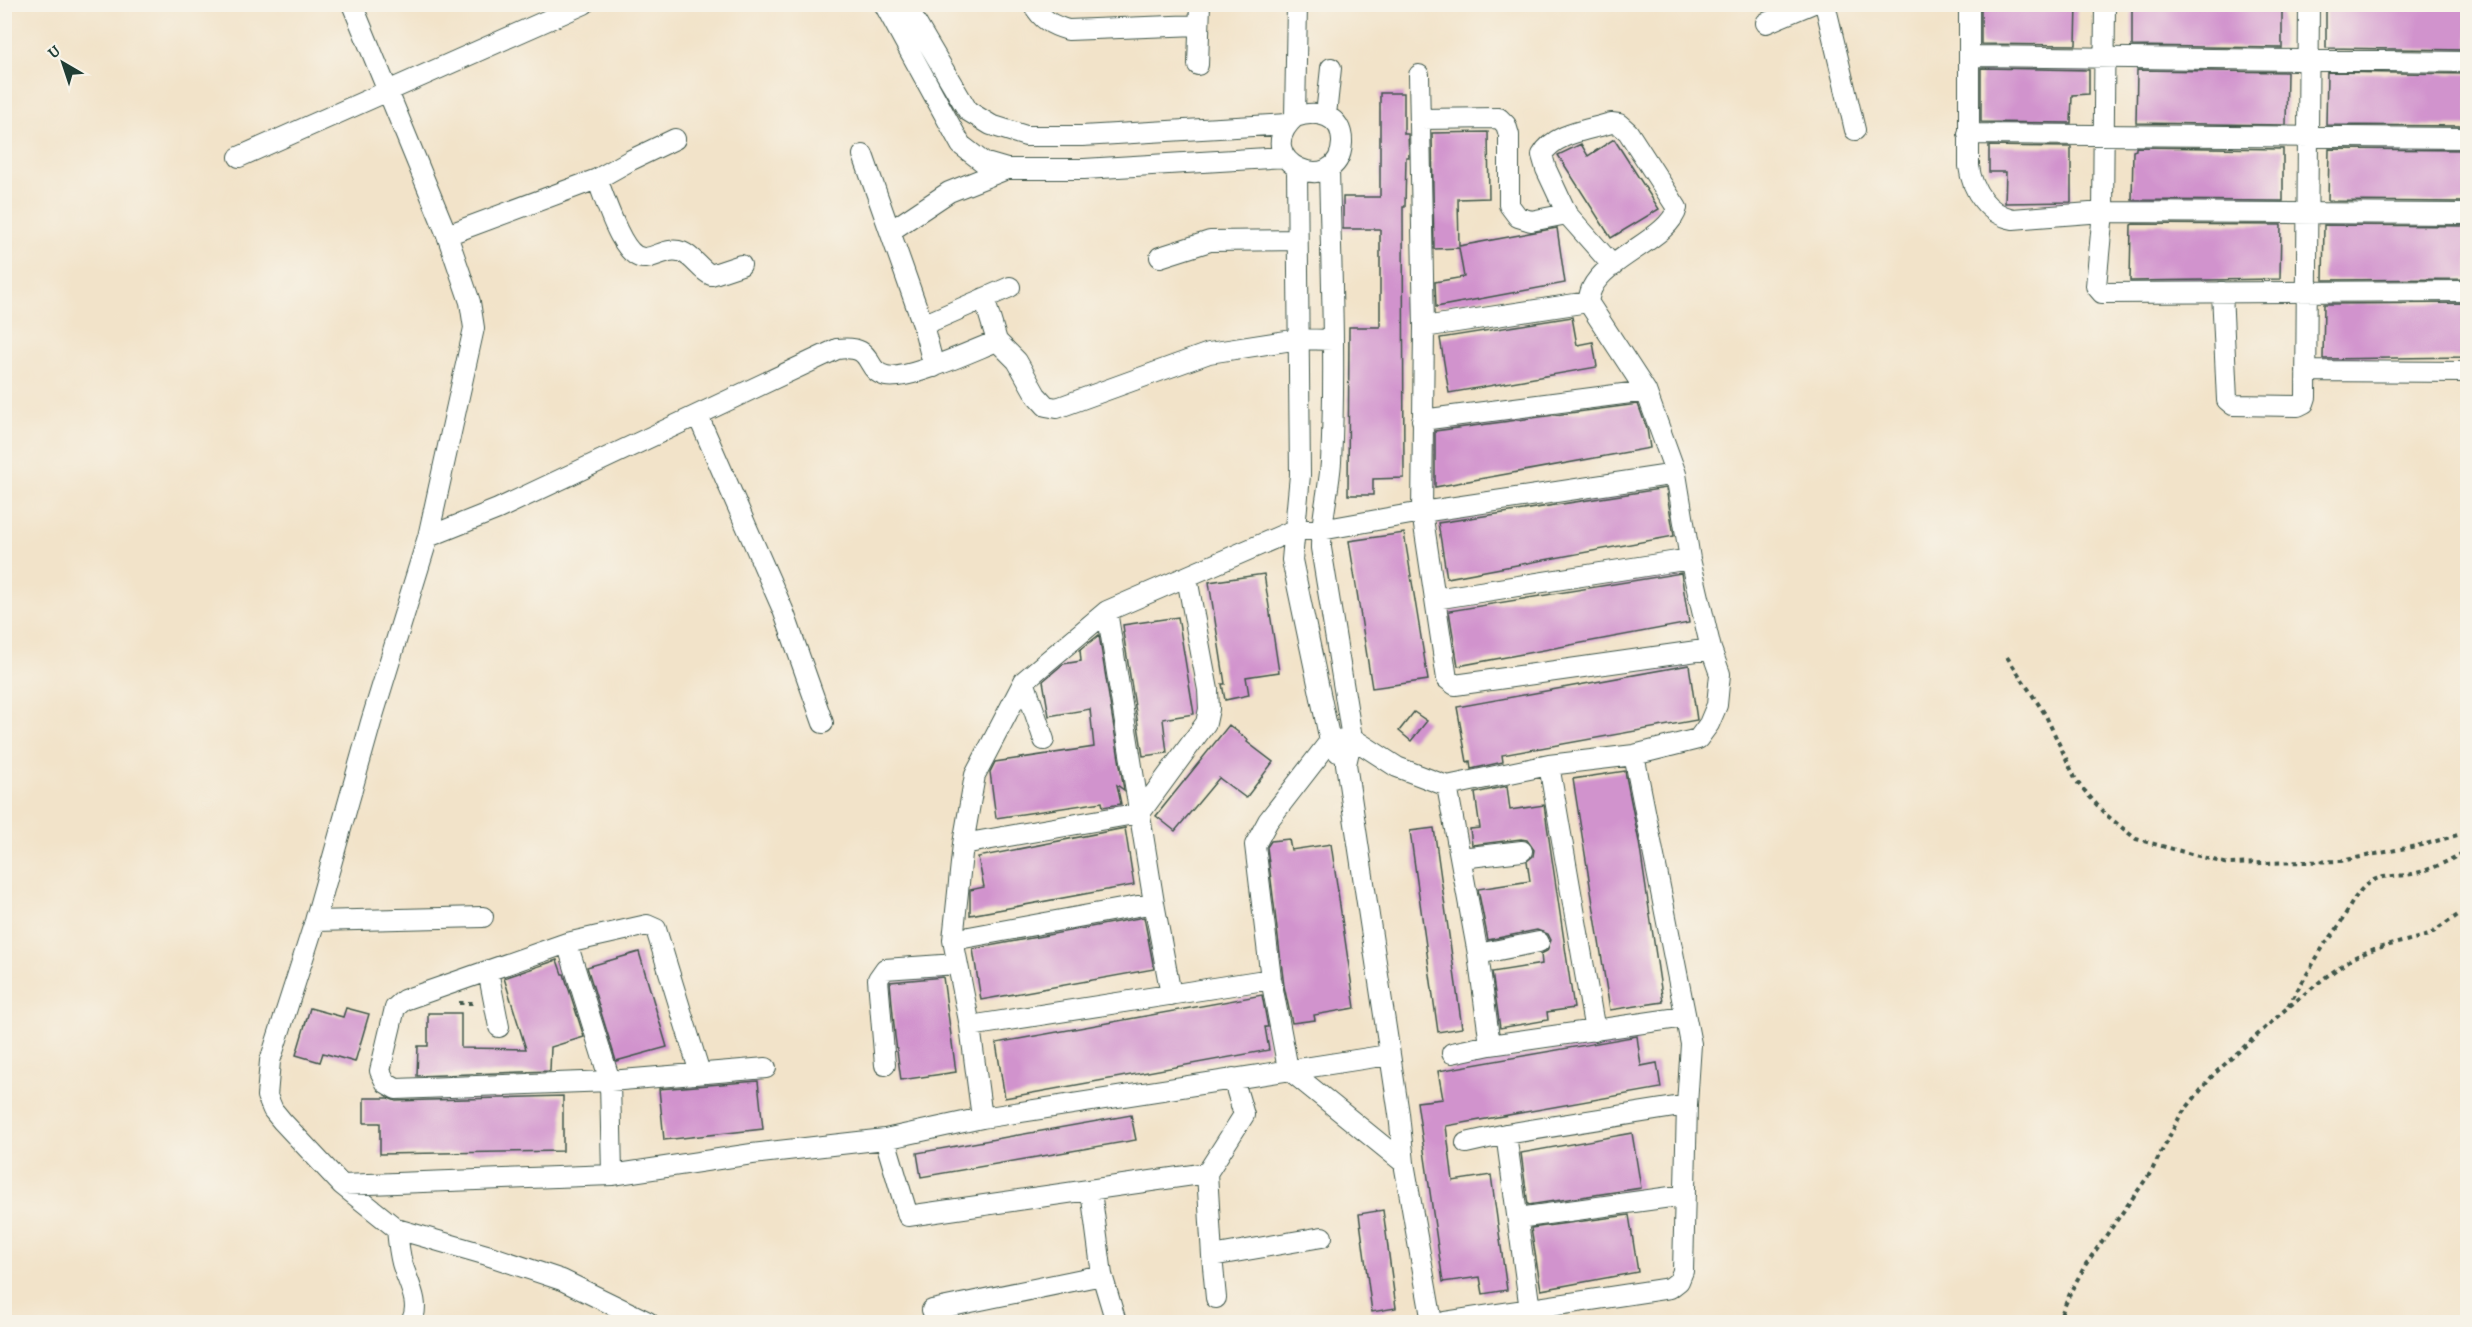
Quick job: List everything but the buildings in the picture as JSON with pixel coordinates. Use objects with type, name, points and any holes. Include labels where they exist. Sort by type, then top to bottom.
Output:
[{"type":"street","points":[[352,4],[447,235],[470,302],[474,328],[428,537],[371,722],[315,921],[270,1061],[267,1096],[273,1110],[282,1121],[342,1185],[397,1229],[562,1280],[648,1323]]},
{"type":"street","points":[[239,156],[584,4]]},
{"type":"street","points":[[1033,4],[1040,17],[1051,25],[1068,30],[1198,25]]},
{"type":"street","points":[[1198,65],[1200,4]]},
{"type":"street","points":[[1297,4],[1291,120],[1281,140],[1291,163],[1297,240],[1300,475],[1292,560],[1330,741],[1346,764]]},
{"type":"street","points":[[1766,23],[1811,4]]},
{"type":"street","points":[[1826,4],[1855,130]]},
{"type":"street","points":[[1969,4],[1970,177],[1988,207],[1999,216],[2013,219],[2103,212],[2468,214]]},
{"type":"street","points":[[2105,4],[2103,212],[2096,286],[2102,293],[2468,291]]},
{"type":"street","points":[[2222,292],[2227,400],[2229,403],[2298,406],[2304,403],[2306,397],[2309,4]]},
{"type":"street","points":[[895,7],[968,111],[991,125],[1026,136],[1082,136],[1291,120],[1310,112],[1326,115],[1337,126],[1342,141],[1339,156],[1329,168],[1313,173],[1291,163],[1007,169],[983,162],[961,145],[895,7]]},
{"type":"street","points":[[1970,56],[2468,62]]},
{"type":"street","points":[[1326,115],[1331,68]]},
{"type":"street","points":[[1419,75],[1424,327],[1422,512],[1447,679],[1455,685],[1711,649]]},
{"type":"street","points":[[1420,119],[1499,118],[1506,124],[1509,135],[1509,204],[1518,217],[1531,221],[1567,214]]},
{"type":"street","points":[[1404,1164],[1288,1069],[1271,979],[1255,845],[1268,821],[1330,741],[1352,738],[1397,767],[1447,786],[1549,765],[1634,755],[1698,739],[1709,724],[1717,705],[1720,674],[1711,649],[1690,559],[1676,474],[1646,391],[1588,302],[1592,287],[1613,266],[1671,221],[1677,208],[1628,132],[1619,124],[1611,123],[1558,139],[1547,145],[1542,154],[1546,169],[1567,214],[1613,266]]},
{"type":"street","points":[[1968,134],[2468,138]]},
{"type":"street","points":[[1082,136],[1084,169]]},
{"type":"street","points":[[447,235],[597,179],[675,139]]},
{"type":"street","points":[[864,155],[892,230],[934,367]]},
{"type":"street","points":[[1329,168],[1332,340],[1331,464],[1321,530],[1322,549],[1352,738],[1346,764],[1388,1055],[1399,1114],[1404,1164],[1432,1323]]},
{"type":"street","points":[[892,230],[949,192],[1007,169]]},
{"type":"street","points":[[597,179],[624,244],[633,255],[644,258],[671,250],[683,252],[703,272],[711,275],[741,265]]},
{"type":"street","points":[[1160,257],[1210,241],[1297,240]]},
{"type":"street","points":[[923,325],[1010,287]]},
{"type":"street","points":[[984,298],[997,341],[1017,361],[1036,395],[1046,406],[1057,408],[1209,353],[1299,339],[1332,340]]},
{"type":"street","points":[[1424,327],[1588,302]]},
{"type":"street","points":[[428,537],[498,509],[837,349],[854,347],[866,354],[874,368],[884,376],[893,376],[934,367],[997,341]]},
{"type":"street","points":[[2306,371],[2468,372]]},
{"type":"street","points":[[1422,420],[1646,391]]},
{"type":"street","points":[[698,416],[783,610],[823,723]]},
{"type":"street","points":[[981,1118],[970,1026],[953,940],[963,844],[975,775],[1024,681],[1107,611],[1294,530],[1321,530],[1422,512],[1676,474]]},
{"type":"street","points":[[1435,599],[1690,559]]},
{"type":"street","points":[[963,844],[1140,813],[1206,723],[1209,709],[1208,690],[1187,578]]},
{"type":"street","points":[[1107,611],[1171,994]]},
{"type":"street","points":[[1024,681],[1044,740]]},
{"type":"street","points":[[1445,1323],[1670,1288],[1679,1281],[1683,1270],[1690,1044],[1634,755]]},
{"type":"street","points":[[1549,765],[1595,1031]]},
{"type":"street","points":[[1447,786],[1478,954],[1490,1045]]},
{"type":"street","points":[[1461,858],[1522,851]]},
{"type":"street","points":[[953,940],[1154,903]]},
{"type":"street","points":[[315,921],[483,916]]},
{"type":"street","points":[[700,1073],[656,929],[647,925],[567,943],[398,1003],[380,1071],[386,1083],[396,1089],[610,1081],[766,1068]]},
{"type":"street","points":[[1478,954],[1539,942]]},
{"type":"street","points":[[567,943],[610,1081],[612,1175]]},
{"type":"street","points":[[885,1065],[878,979],[881,973],[885,969],[956,964]]},
{"type":"street","points":[[488,971],[499,1027]]},
{"type":"street","points":[[970,1026],[1271,979]]},
{"type":"street","points":[[1452,1053],[1490,1045],[1685,1017]]},
{"type":"street","points":[[342,1185],[612,1175],[752,1154],[885,1139],[981,1118],[1388,1055]]},
{"type":"street","points":[[1216,1298],[1208,1173],[1244,1115],[1233,1078]]},
{"type":"street","points":[[1466,1143],[1506,1134],[1687,1105]]},
{"type":"street","points":[[1506,1134],[1530,1310]]},
{"type":"street","points":[[885,1139],[908,1216],[1208,1173]]},
{"type":"street","points":[[1091,1191],[1102,1275],[1116,1323]]},
{"type":"street","points":[[1518,1218],[1685,1196]]},
{"type":"street","points":[[397,1229],[401,1260],[415,1300],[414,1318],[411,1323]]},
{"type":"street","points":[[1212,1256],[1322,1237]]},
{"type":"street","points":[[932,1310],[1102,1275]]},
{"type":"path","points":[[2007,657],[2045,714],[2077,782],[2104,813],[2136,839],[2228,864],[2341,861],[2426,844],[2468,832]]},
{"type":"path","points":[[2286,1009],[2326,942],[2334,935],[2359,894],[2369,883],[2386,876],[2411,874],[2437,867],[2468,850]]},
{"type":"path","points":[[2058,1323],[2086,1264],[2151,1172],[2186,1108],[2214,1074],[2286,1009],[2353,958],[2374,949],[2429,935],[2468,908]]}]
